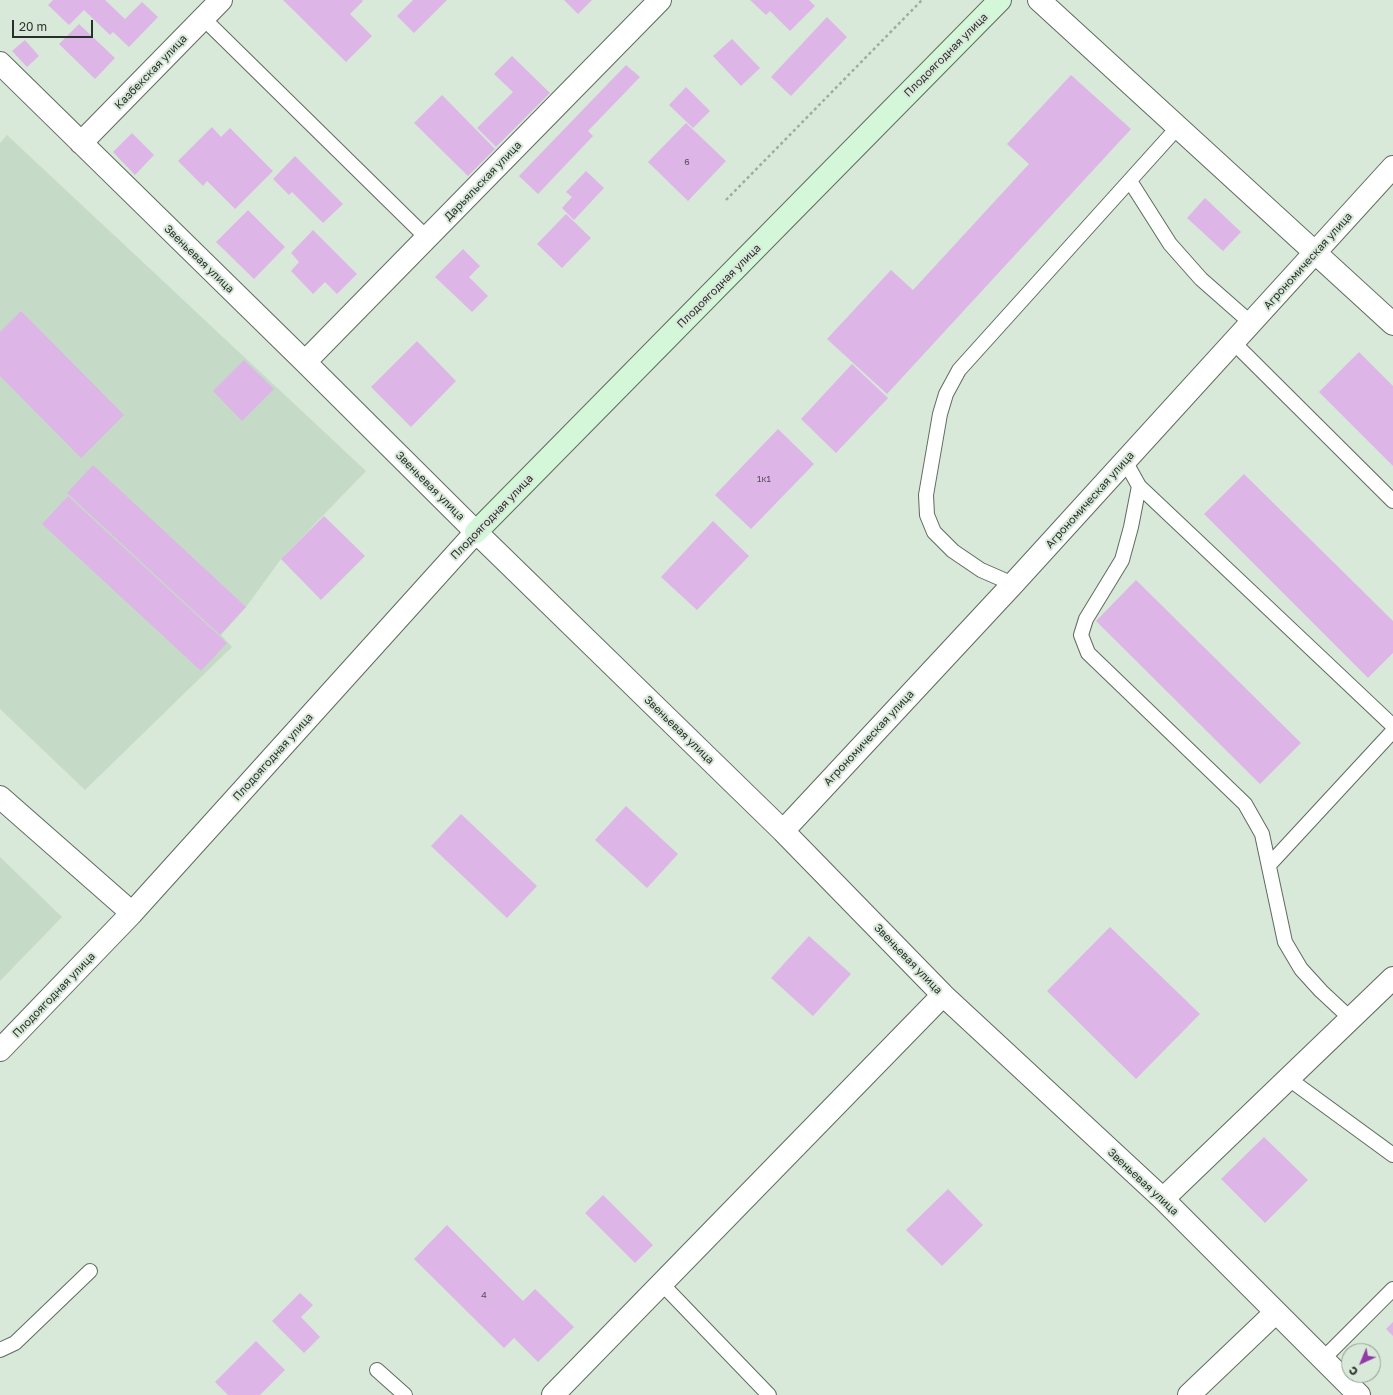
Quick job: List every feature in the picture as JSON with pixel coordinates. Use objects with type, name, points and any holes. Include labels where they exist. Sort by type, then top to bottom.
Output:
[{"type":"street","name":"Казбекская улица","points":[[81,143],[221,0]]},
{"type":"street","name":"Дарьяльская улица","points":[[305,362],[660,0]]},
{"type":"street","name":"Плодоягодная улица","points":[[0,1050],[132,913],[476,532],[1000,0]]},
{"type":"street","points":[[1039,0],[1393,324]]},
{"type":"street","name":"Звеньевая улица","points":[[0,63],[476,532],[783,831],[943,996],[1163,1199],[1359,1395]]},
{"type":"street","name":"Агрономическая улица","points":[[783,831],[1013,584],[1233,342],[1391,174]]},
{"type":"street","points":[[0,797],[132,913]]},
{"type":"street","points":[[1163,1199],[1393,978]]},
{"type":"street","points":[[554,1395],[943,996]]},
{"type":"street","points":[[1188,1395],[1276,1312]]},
{"type":"lane","points":[[203,18],[427,238]]},
{"type":"lane","points":[[1013,584],[981,570],[953,551],[934,532],[927,515],[926,495],[940,414],[946,394],[959,370],[1178,128]]},
{"type":"lane","points":[[1130,181],[1170,244],[1201,279],[1251,324]]},
{"type":"lane","points":[[1233,342],[1393,502]]},
{"type":"lane","points":[[1125,461],[1139,486],[1393,726]]},
{"type":"lane","points":[[1139,486],[1122,560],[1086,619],[1081,635],[1088,653],[1245,804],[1262,834],[1285,942],[1301,969],[1321,991],[1351,1018]]},
{"type":"lane","points":[[1269,865],[1393,731]]},
{"type":"lane","points":[[1289,1079],[1393,1155]]},
{"type":"lane","points":[[0,1350],[15,1343],[90,1271]]},
{"type":"lane","points":[[662,1284],[770,1395]]},
{"type":"lane","points":[[1323,1359],[1393,1289]]},
{"type":"lane","points":[[377,1370],[406,1395]]},
{"type":"path","points":[[726,200],[922,0]]},
{"type":"shaded area","points":[[7,135],[366,471],[281,559],[246,607],[221,635],[232,647],[85,790],[0,709],[0,143]]},
{"type":"shaded area","points":[[0,857],[62,917],[0,981]]},
{"type":"building","points":[[53,0],[105,0],[125,19],[142,2],[158,17],[129,47],[113,32],[110,35],[84,10],[69,25],[48,5]]},
{"type":"building","points":[[283,0],[362,0],[363,1],[350,14],[372,36],[346,62]]},
{"type":"building","points":[[413,0],[447,0],[414,33],[397,16]]},
{"type":"building","points":[[564,0],[592,0],[578,14]]},
{"type":"building","points":[[750,0],[809,0],[815,6],[790,31],[770,11],[766,15]]},
{"type":"building","points":[[827,17],[847,37],[791,96],[771,77]]},
{"type":"building","points":[[79,24],[115,58],[95,79],[59,44]]},
{"type":"building","points":[[732,39],[760,68],[741,86],[713,56]]},
{"type":"building","points":[[25,40],[39,56],[27,67],[12,51]]},
{"type":"building","points":[[512,56],[550,93],[496,147],[477,128],[513,92],[494,74]]},
{"type":"building","points":[[626,65],[640,77],[588,131],[593,136],[538,194],[519,176]]},
{"type":"building","points":[[1071,75],[1131,129],[887,394],[827,339],[891,270],[913,290],[1029,164],[1007,144]]},
{"type":"building","points":[[686,87],[710,111],[693,128],[669,105]]},
{"type":"building","points":[[442,95],[495,149],[468,176],[414,123]]},
{"type":"building","points":[[686,123],[726,161],[688,201],[648,162]]},
{"type":"building","points":[[212,127],[221,137],[230,128],[273,171],[235,209],[207,181],[203,186],[178,161]]},
{"type":"building","points":[[132,133],[154,155],[135,175],[113,152]]},
{"type":"building","points":[[295,156],[343,204],[323,223],[292,192],[289,195],[273,179]]},
{"type":"building","points":[[586,171],[604,188],[574,220],[562,208],[572,197],[566,192]]},
{"type":"building","points":[[1205,198],[1241,232],[1223,251],[1187,218]]},
{"type":"building","points":[[248,210],[285,247],[254,279],[216,242]]},
{"type":"building","points":[[566,214],[591,238],[562,268],[537,244]]},
{"type":"building","points":[[313,230],[357,274],[337,294],[325,282],[313,294],[291,271],[299,262],[291,253]]},
{"type":"building","points":[[463,249],[480,266],[469,277],[488,296],[472,312],[435,277]]},
{"type":"building","points":[[21,311],[124,415],[81,458],[0,376],[0,332]]},
{"type":"building","points":[[417,341],[456,381],[411,427],[371,387]]},
{"type":"building","points":[[1359,352],[1393,386],[1393,466],[1319,392]]},
{"type":"building","points":[[244,360],[274,389],[242,421],[213,391]]},
{"type":"building","points":[[852,364],[888,398],[836,453],[801,419]]},
{"type":"building","points":[[778,429],[814,464],[751,529],[715,495]]},
{"type":"building","points":[[93,465],[246,607],[220,635],[67,493]]},
{"type":"building","points":[[1244,474],[1393,621],[1393,653],[1368,678],[1204,514]]},
{"type":"building","points":[[68,496],[227,643],[201,671],[42,524]]},
{"type":"building","points":[[324,516],[365,556],[321,600],[281,559]]},
{"type":"building","points":[[713,521],[749,556],[697,610],[661,577]]},
{"type":"building","points":[[1136,580],[1301,743],[1260,784],[1096,621]]},
{"type":"building","points":[[626,806],[678,854],[647,888],[595,840]]},
{"type":"building","points":[[461,814],[537,886],[507,918],[431,846]]},
{"type":"building","points":[[1110,927],[1200,1014],[1136,1079],[1047,991]]},
{"type":"building","points":[[809,936],[851,974],[813,1016],[771,978]]},
{"type":"building","points":[[1264,1137],[1308,1180],[1265,1223],[1221,1179]]},
{"type":"building","points":[[948,1189],[983,1225],[942,1266],[906,1230]]},
{"type":"building","points":[[603,1195],[653,1245],[635,1263],[585,1213]]},
{"type":"building","points":[[447,1225],[523,1301],[535,1289],[574,1327],[538,1362],[514,1338],[504,1348],[414,1259]]},
{"type":"building","points":[[300,1293],[313,1305],[301,1317],[320,1337],[304,1353],[272,1321]]},
{"type":"building","points":[[1393,1322],[1393,1336],[1386,1329]]},
{"type":"building","points":[[256,1341],[285,1370],[260,1395],[228,1395],[215,1382]]}]
